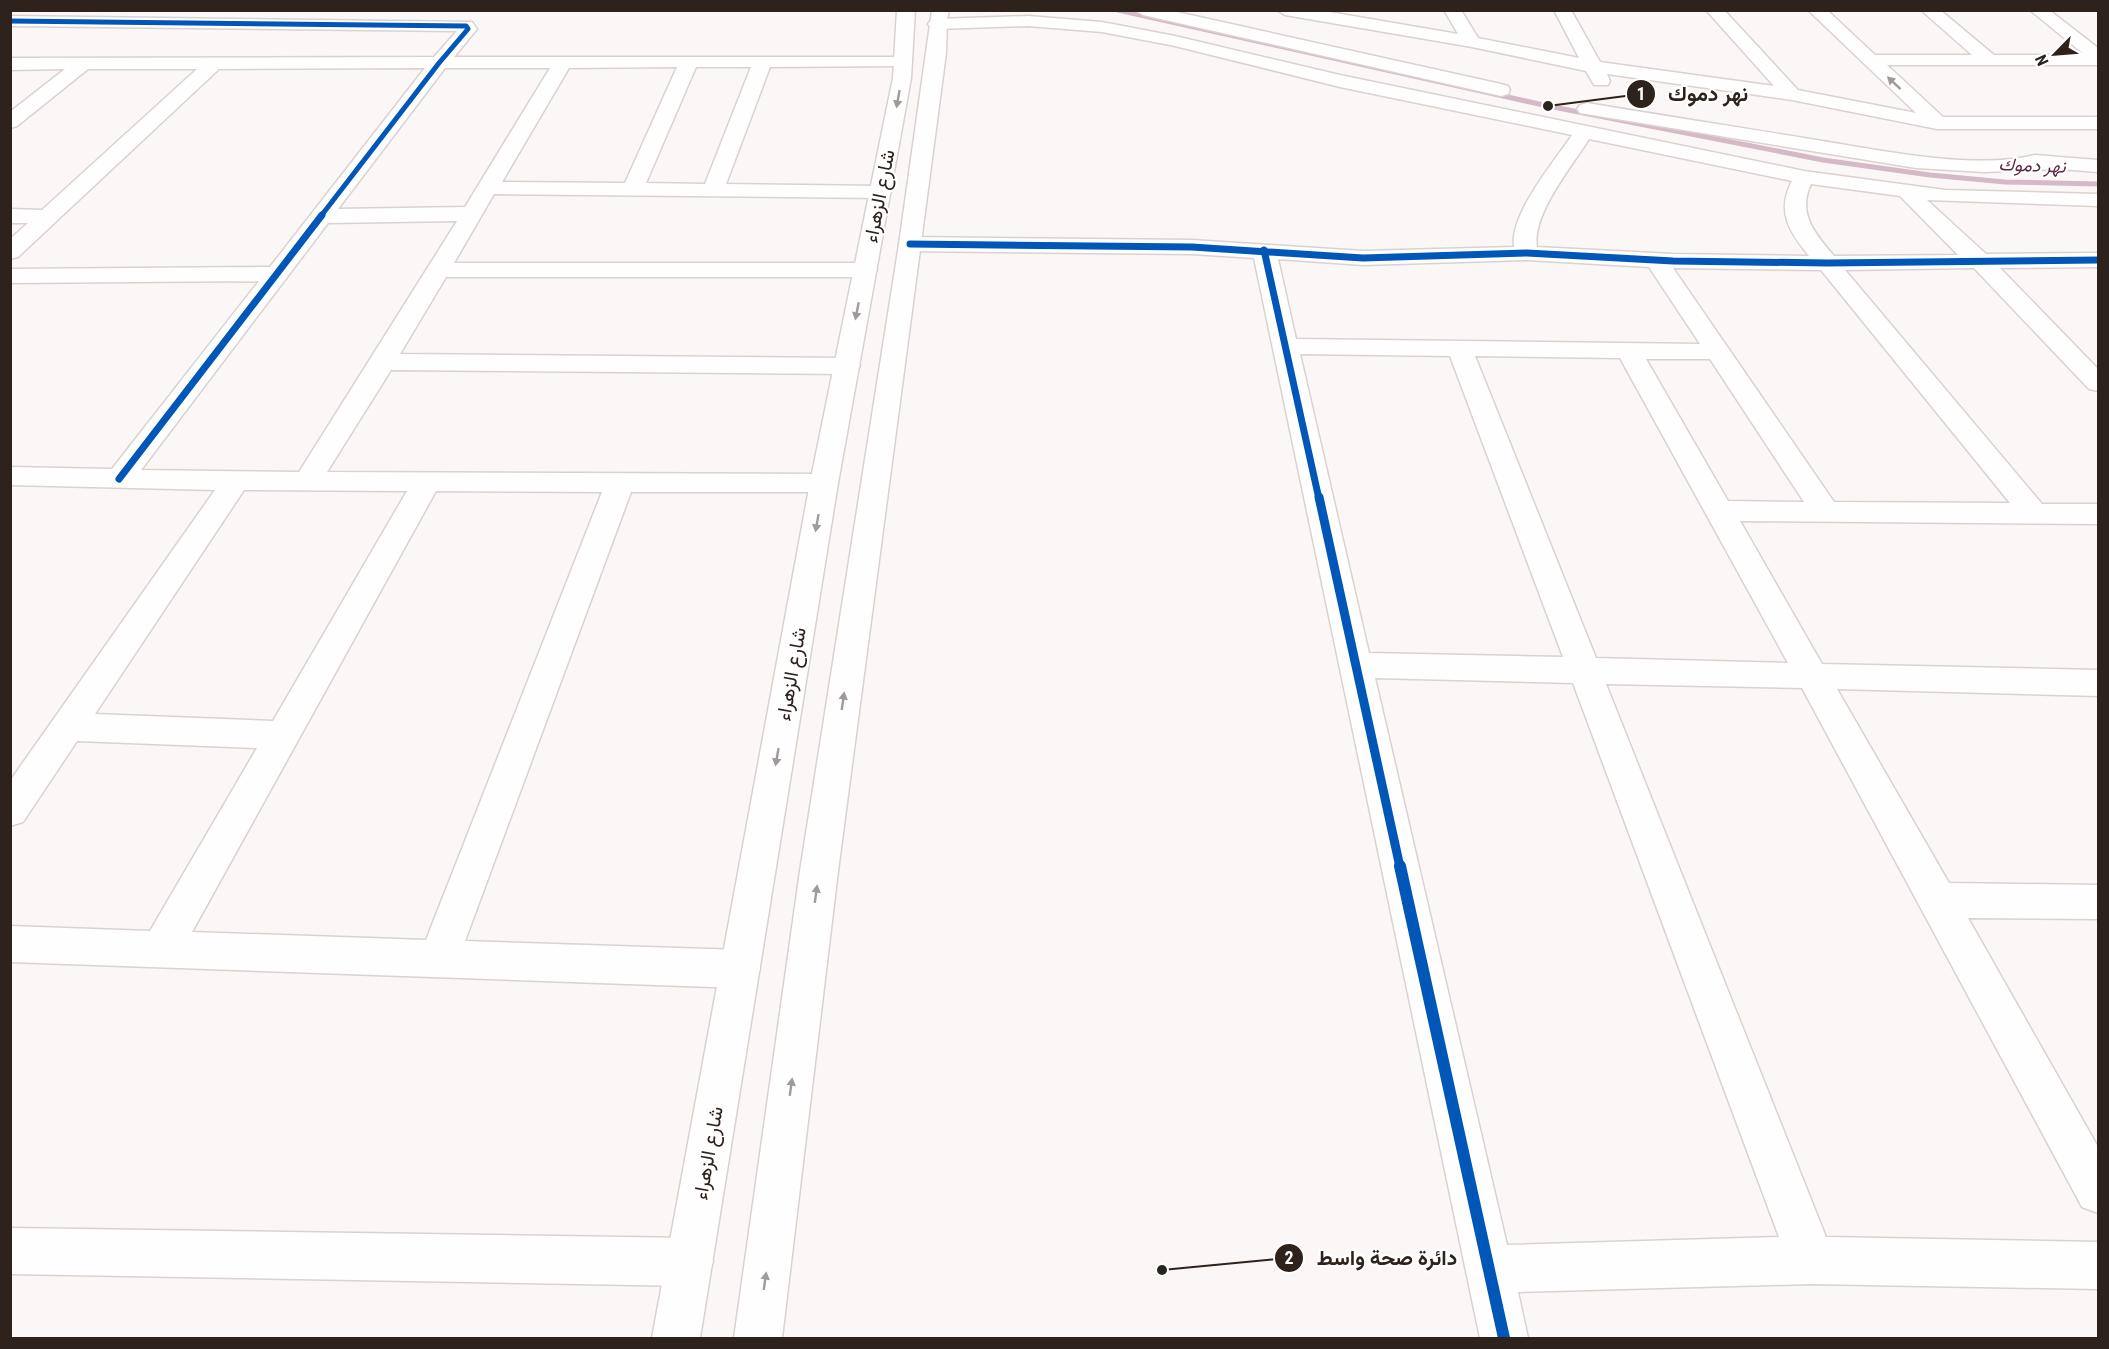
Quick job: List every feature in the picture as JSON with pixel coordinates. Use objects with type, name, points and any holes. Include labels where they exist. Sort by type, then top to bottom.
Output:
[{"type":"street","points":[[1143,10],[1519,94]]},
{"type":"street","points":[[1285,10],[1472,42],[1595,67],[1792,94],[1937,123],[2098,123]]},
{"type":"street","points":[[1452,10],[1472,42]]},
{"type":"street","points":[[1562,10],[1595,67],[1612,114]]},
{"type":"street","points":[[1714,10],[1792,94]]},
{"type":"street","points":[[1929,10],[1990,60]]},
{"type":"street","points":[[2037,10],[2098,58]]},
{"type":"street","name":"شارع الزهراء","points":[[676,1338],[824,483],[903,61],[905,15]]},
{"type":"street","points":[[1808,15],[1870,60],[1937,123],[1979,144],[2018,158],[2056,164]]},
{"type":"street","points":[[1808,15],[1851,67]]},
{"type":"street","points":[[938,18],[1028,21],[1102,27],[1175,41],[1340,81],[1804,177],[1908,193],[2098,200]]},
{"type":"street","name":"شارع الزهراء","points":[[758,1338],[818,883],[937,53],[938,18]]},
{"type":"street","points":[[10,21],[466,26],[468,30],[439,63],[119,479]]},
{"type":"street","points":[[1472,84],[1503,50]]},
{"type":"street","points":[[1870,60],[2098,58]]},
{"type":"street","points":[[713,191],[763,61]]},
{"type":"street","points":[[10,64],[903,61]]},
{"type":"street","points":[[307,482],[383,362],[563,62]]},
{"type":"street","points":[[632,190],[689,62]]},
{"type":"street","points":[[10,122],[82,64]]},
{"type":"street","points":[[10,252],[213,64]]},
{"type":"street","points":[[1876,91],[1901,115]]},
{"type":"street","points":[[1565,104],[1612,114],[1916,162],[1994,166],[2056,164],[2098,166]]},
{"type":"street","points":[[1527,253],[1524,236],[1532,213],[1584,131]]},
{"type":"street","points":[[1804,177],[1794,196],[1793,212],[1799,225],[1827,263],[2034,513]]},
{"type":"street","points":[[486,188],[880,192]]},
{"type":"street","points":[[1908,193],[1961,246],[1981,262],[2098,383]]},
{"type":"street","points":[[321,216],[471,214]]},
{"type":"street","points":[[10,216],[46,217]]},
{"type":"street","points":[[910,244],[1192,247],[1363,258],[1527,253],[1656,260],[1827,263],[2098,260]]},
{"type":"street","points":[[1264,250],[1504,1338]]},
{"type":"street","points":[[1656,260],[1825,511]]},
{"type":"street","points":[[437,270],[865,270]]},
{"type":"street","points":[[10,276],[277,274]]},
{"type":"street","points":[[1285,346],[1719,352]]},
{"type":"street","points":[[1460,350],[1765,1134],[1811,1260]]},
{"type":"street","points":[[1629,351],[1938,900],[2098,1191]]},
{"type":"street","points":[[383,362],[847,366]]},
{"type":"street","points":[[837,415],[855,426],[884,416]]},
{"type":"street","points":[[10,476],[307,482],[824,483]]},
{"type":"street","points":[[12,808],[236,481]]},
{"type":"street","points":[[161,949],[427,481]]},
{"type":"street","points":[[438,958],[620,483]]},
{"type":"street","points":[[1719,511],[2098,514]]},
{"type":"street","points":[[1355,665],[2098,683]]},
{"type":"street","points":[[68,727],[283,735]]},
{"type":"street","points":[[1938,900],[2098,902]]},
{"type":"street","points":[[10,944],[740,969]]},
{"type":"street","points":[[10,1251],[689,1262]]},
{"type":"street","points":[[1488,1269],[1811,1260],[2098,1266]]},
{"type":"waterway","name":"نهر دموك","points":[[1118,10],[1548,106],[1823,160],[1930,175],[2005,182],[2098,184]]},
{"type":"cycle path","points":[[10,21],[466,26],[468,29],[439,63],[119,479]]},
{"type":"cycle path","points":[[910,244],[1192,247],[1363,258],[1527,253],[1673,261],[1828,263],[2098,260]]},
{"type":"cycle path","points":[[1264,250],[1504,1338]]},
{"type":"place","name":"نهر دموك","points":[[1548,106]]},
{"type":"place","name":"دائرة صحة واسط","points":[[1162,1270]]}]
